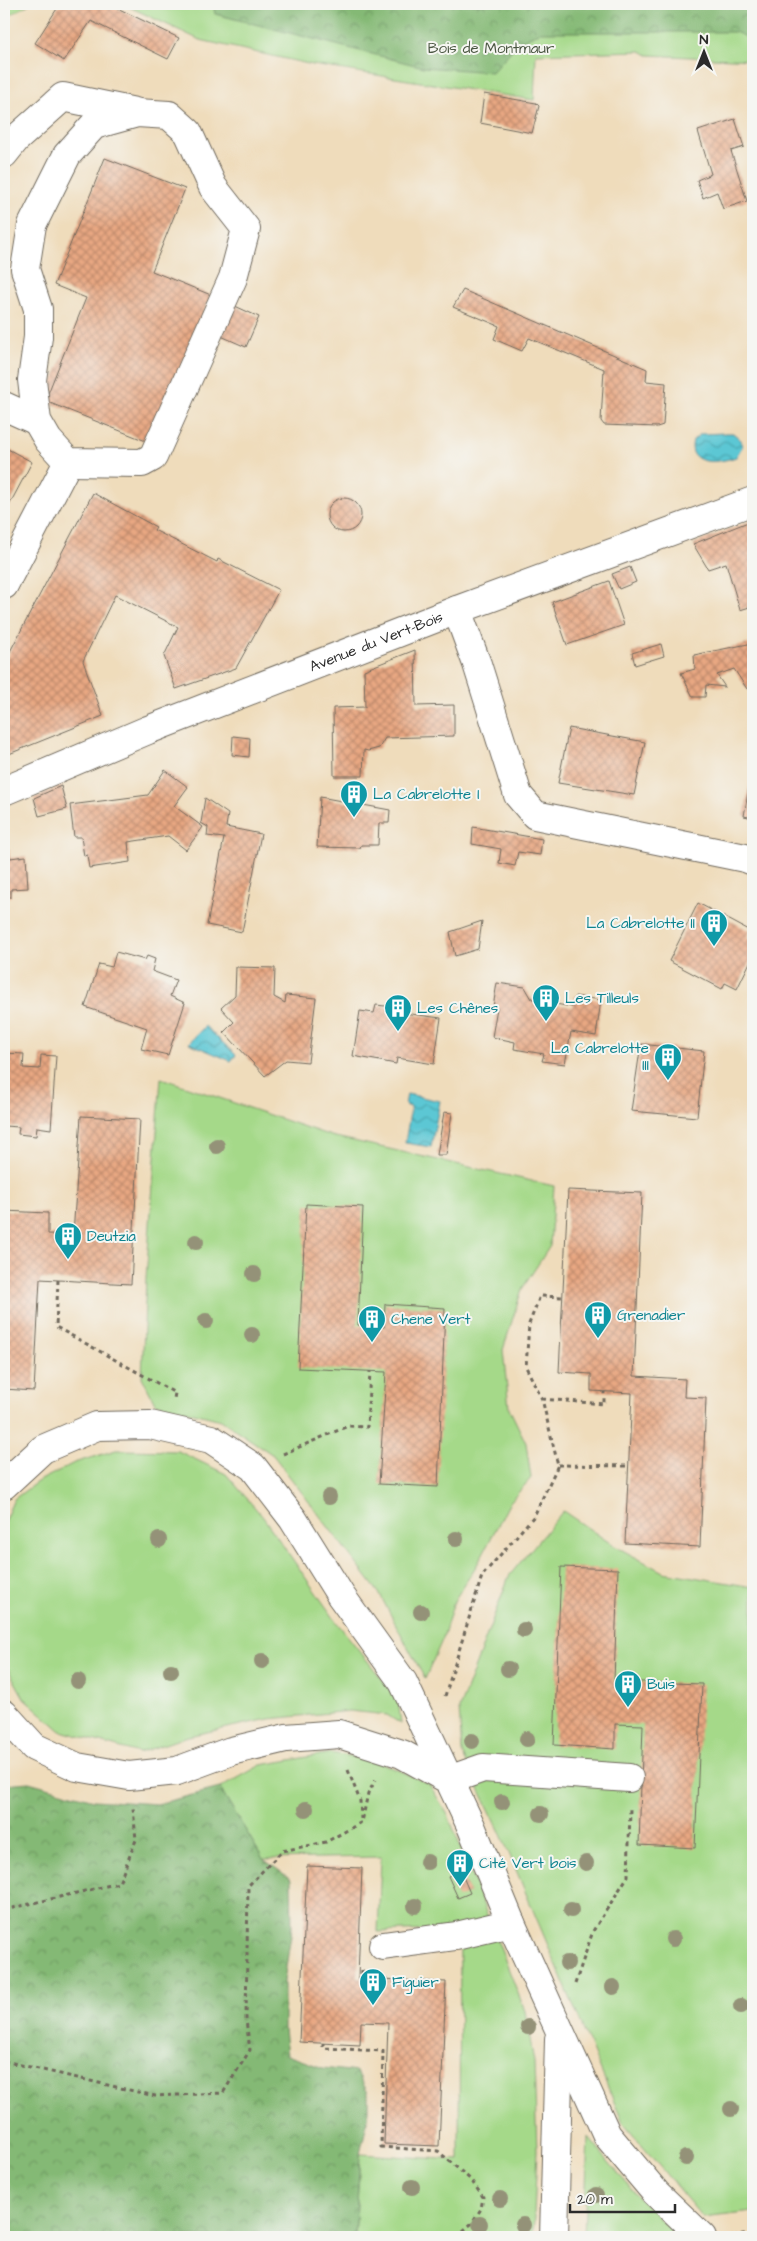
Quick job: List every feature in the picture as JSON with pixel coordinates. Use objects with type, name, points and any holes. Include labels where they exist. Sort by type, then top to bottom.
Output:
[{"type":"street","points":[[4,154],[16,139],[63,97],[137,113],[169,115],[188,132],[213,187],[246,229],[233,278],[153,457],[142,463],[68,462],[48,440],[37,421],[32,380],[38,338],[38,309],[25,269],[32,226],[67,155],[94,125],[137,113]]},
{"type":"street","points":[[4,406],[37,421]]},
{"type":"street","points":[[4,585],[68,462]]},
{"type":"street","name":"Avenue du Vert-Bois","points":[[4,791],[148,730],[457,610],[753,501]]},
{"type":"street","points":[[457,610],[477,664],[518,796],[535,815],[753,861]]},
{"type":"street","points":[[4,1485],[43,1449],[97,1426],[150,1425],[211,1439],[253,1467],[293,1519],[341,1596],[403,1682],[471,1826],[511,1923],[607,2134],[656,2193],[702,2237]]},
{"type":"street","points":[[4,1714],[34,1747],[77,1767],[129,1776],[177,1771],[231,1751],[286,1738],[339,1734],[402,1754],[449,1780],[484,1768],[629,1778]]},
{"type":"street","points":[[383,1946],[456,1936],[511,1923]]},
{"type":"street","points":[[554,2237],[559,2030]]},
{"type":"path","points":[[58,1280],[56,1326],[175,1393],[172,1430]]},
{"type":"path","points":[[443,1703],[482,1576],[534,1516],[558,1465],[542,1398],[526,1367],[528,1324],[540,1296],[563,1297]]},
{"type":"path","points":[[253,1467],[348,1426],[367,1427],[370,1371]]},
{"type":"path","points":[[542,1398],[604,1404],[604,1392]]},
{"type":"path","points":[[558,1465],[629,1466]]},
{"type":"path","points":[[327,1735],[347,1769],[360,1801],[362,1822]]},
{"type":"path","points":[[4,2061],[155,2096],[223,2093],[250,2050],[246,2020],[248,1886],[282,1851],[326,1842],[362,1822],[368,1793],[387,1761],[402,1754]]},
{"type":"path","points":[[4,1910],[119,1883],[136,1840],[129,1776]]},
{"type":"path","points":[[574,1985],[593,1931],[628,1876],[630,1845],[629,1778]]},
{"type":"path","points":[[362,1975],[362,1977],[372,1978],[372,1990]]},
{"type":"path","points":[[323,2043],[323,2048],[383,2051],[381,2147],[438,2151],[471,2180],[483,2197],[481,2209],[476,2217],[456,2237]]},
{"type":"path","points":[[725,2237],[753,2232]]},
{"type":"green space","points":[[4,4],[29,4],[4,19]]},
{"type":"green space","name":"Bois de Montmaur","points":[[123,4],[753,4],[753,60],[648,55],[641,51],[536,54],[534,100],[313,65],[200,40]]},
{"type":"green space","points":[[213,4],[753,4],[753,40],[735,32],[540,32],[519,42],[492,72],[423,67],[215,14]]},
{"type":"green space","points":[[161,1078],[331,1136],[554,1186],[550,1246],[522,1289],[503,1350],[509,1408],[526,1443],[531,1478],[510,1502],[478,1563],[454,1601],[443,1638],[425,1679],[379,1593],[273,1455],[221,1420],[155,1403],[142,1377],[146,1278]]},
{"type":"green space","points":[[116,1450],[178,1451],[226,1474],[263,1517],[338,1624],[398,1699],[401,1724],[387,1715],[350,1711],[269,1719],[188,1736],[139,1753],[61,1731],[24,1698],[4,1662],[4,1522],[14,1499],[37,1482],[74,1463]]},
{"type":"green space","points":[[563,1511],[613,1545],[663,1572],[753,1587],[753,2212],[703,2218],[623,2123],[500,1832],[462,1753],[459,1709],[509,1576]]},
{"type":"green space","points":[[331,1753],[375,1760],[429,1784],[448,1815],[525,2011],[534,2062],[537,2151],[533,2237],[355,2237],[360,2154],[459,2160],[460,1929],[378,1932],[381,1857],[263,1859],[220,1788],[261,1765]]},
{"type":"green space","points":[[29,1782],[94,1800],[157,1804],[220,1788],[263,1859],[291,1879],[292,1928],[284,1981],[284,2030],[287,2055],[323,2068],[357,2072],[368,2093],[368,2119],[360,2154],[355,2237],[4,2237],[4,1784]]},
{"type":"green space","points":[[588,2137],[632,2190],[678,2237],[584,2237]]},
{"type":"water","points":[[733,433],[741,440],[742,447],[736,457],[721,461],[706,461],[694,455],[692,449],[693,440],[701,434]]},
{"type":"water","points":[[205,1026],[236,1055],[231,1061],[189,1043]]},
{"type":"water","points":[[407,1094],[440,1101],[431,1147],[405,1143],[411,1107],[405,1105]]},
{"type":"building","points":[[60,4],[109,4],[179,38],[168,59],[91,21],[64,61],[35,43]]},
{"type":"building","points":[[484,94],[536,103],[539,106],[532,133],[480,123]]},
{"type":"building","points":[[735,119],[744,147],[731,151],[747,201],[723,209],[717,192],[703,198],[697,180],[711,174],[698,131]]},
{"type":"building","points":[[105,158],[185,189],[152,271],[211,295],[151,443],[45,401],[86,298],[54,285]]},
{"type":"building","points":[[463,290],[647,369],[646,381],[666,383],[663,425],[657,427],[604,425],[601,421],[604,369],[529,338],[522,351],[494,339],[499,326],[453,307]]},
{"type":"building","points":[[235,306],[259,317],[246,347],[221,336]]},
{"type":"building","points":[[4,447],[32,462],[4,515]]},
{"type":"building","points":[[93,493],[156,527],[154,530],[217,562],[218,559],[279,590],[236,668],[176,689],[164,656],[178,627],[115,595],[83,661],[103,716],[4,756],[4,663]]},
{"type":"building","points":[[344,498],[351,499],[356,503],[360,508],[360,522],[356,527],[351,531],[344,532],[337,531],[332,527],[328,522],[327,515],[328,508],[332,503],[337,499]]},
{"type":"building","points":[[753,520],[753,606],[740,610],[726,563],[708,569],[693,544]]},
{"type":"building","points":[[630,567],[636,582],[619,589],[612,574]]},
{"type":"building","points":[[609,581],[624,625],[567,645],[552,602]]},
{"type":"building","points":[[753,643],[753,690],[747,689],[734,669],[717,675],[725,687],[706,685],[705,697],[693,697],[681,673],[695,669],[694,655]]},
{"type":"building","points":[[661,644],[664,656],[635,665],[632,653]]},
{"type":"building","points":[[415,650],[416,706],[454,705],[454,736],[385,738],[379,748],[368,751],[364,750],[363,776],[334,776],[333,708],[365,707],[364,670]]},
{"type":"building","points":[[569,728],[645,742],[634,795],[558,783]]},
{"type":"building","points":[[233,736],[250,738],[249,757],[232,755]]},
{"type":"building","points":[[165,770],[188,787],[174,806],[203,827],[186,850],[168,836],[128,842],[130,862],[89,868],[87,855],[84,856],[81,837],[74,837],[70,805],[148,795]]},
{"type":"building","points":[[753,770],[753,818],[744,816]]},
{"type":"building","points":[[61,786],[67,809],[39,816],[34,798]]},
{"type":"building","name":"La Cabrelotte I","points":[[320,797],[390,810],[389,823],[379,823],[378,845],[361,845],[360,848],[317,847]]},
{"type":"building","points":[[205,798],[228,814],[226,827],[261,834],[242,932],[207,925],[224,838],[207,836],[208,827],[201,823]]},
{"type":"building","points":[[473,827],[542,839],[540,855],[518,852],[515,866],[499,863],[501,849],[472,844]]},
{"type":"building","points":[[9,848],[10,858],[26,856],[28,888],[11,889],[11,897],[4,898],[4,849]]},
{"type":"building","name":"La Cabrelotte II","points":[[698,903],[750,931],[747,938],[753,941],[753,956],[737,989],[725,983],[722,989],[669,961]]},
{"type":"building","points":[[482,921],[478,949],[455,956],[450,932]]},
{"type":"building","points":[[116,952],[145,960],[147,956],[155,959],[152,971],[176,980],[170,996],[185,1003],[168,1055],[141,1049],[147,1028],[85,1007],[99,964],[112,967]]},
{"type":"building","points":[[236,967],[275,968],[274,997],[285,1003],[286,995],[316,998],[308,1062],[286,1060],[265,1076],[224,1032],[234,1022],[221,1008],[235,995]]},
{"type":"building","name":"Les Tilleuls","points":[[497,983],[525,987],[532,999],[543,999],[550,1003],[572,1007],[575,996],[601,1000],[596,1036],[571,1032],[565,1064],[542,1061],[544,1054],[514,1049],[515,1042],[492,1037],[497,1008],[493,1007]]},
{"type":"building","name":"Les Chênes","points":[[394,999],[405,1001],[403,1013],[441,1018],[434,1064],[397,1058],[396,1064],[353,1056],[360,1011],[374,1013],[376,1005],[394,1007]]},
{"type":"building","name":"La Cabrelotte III","points":[[641,1044],[704,1051],[697,1117],[631,1111]]},
{"type":"building","points":[[4,1053],[24,1054],[23,1068],[40,1069],[41,1055],[56,1056],[51,1129],[37,1127],[36,1136],[18,1134],[19,1127],[4,1126]]},
{"type":"building","points":[[444,1112],[452,1113],[446,1155],[437,1155]]},
{"type":"building","name":"Deutzia","points":[[81,1116],[140,1119],[131,1284],[40,1279],[34,1391],[4,1389],[4,1211],[48,1213],[48,1234],[73,1235]]},
{"type":"building","name":"Grenadier","points":[[568,1190],[642,1193],[634,1376],[685,1379],[684,1397],[706,1398],[700,1547],[625,1543],[632,1393],[591,1391],[591,1374],[559,1372]]},
{"type":"building","name":"Chene Vert","points":[[306,1204],[363,1207],[358,1325],[384,1327],[385,1304],[445,1308],[438,1487],[379,1484],[386,1372],[298,1368]]},
{"type":"building","name":"Buis","points":[[561,1567],[618,1569],[614,1681],[702,1684],[695,1848],[639,1845],[643,1725],[615,1724],[615,1749],[554,1745]]},
{"type":"building","name":"Figuier","points":[[307,1866],[362,1868],[358,1978],[446,1982],[439,2146],[384,2144],[388,2023],[361,2022],[360,2045],[299,2042]]},
{"type":"building","name":"Cité Vert bois","points":[[460,1870],[470,1893],[458,1898],[448,1876]]},
{"type":"place","name":"La Cabrelotte I","points":[[354,818]]},
{"type":"place","name":"La Cabrelotte II","points":[[714,947]]},
{"type":"place","name":"Les Tilleuls","points":[[546,1022]]},
{"type":"place","name":"Les Chênes","points":[[398,1032]]},
{"type":"place","name":"La Cabrelotte III","points":[[668,1081]]},
{"type":"place","name":"Deutzia","points":[[68,1260]]},
{"type":"place","name":"Grenadier","points":[[598,1339]]},
{"type":"place","name":"Chene Vert","points":[[372,1343]]},
{"type":"place","name":"Buis","points":[[628,1708]]},
{"type":"place","name":"Cité Vert bois","points":[[460,1887]]},
{"type":"place","name":"Figuier","points":[[373,2006]]}]
